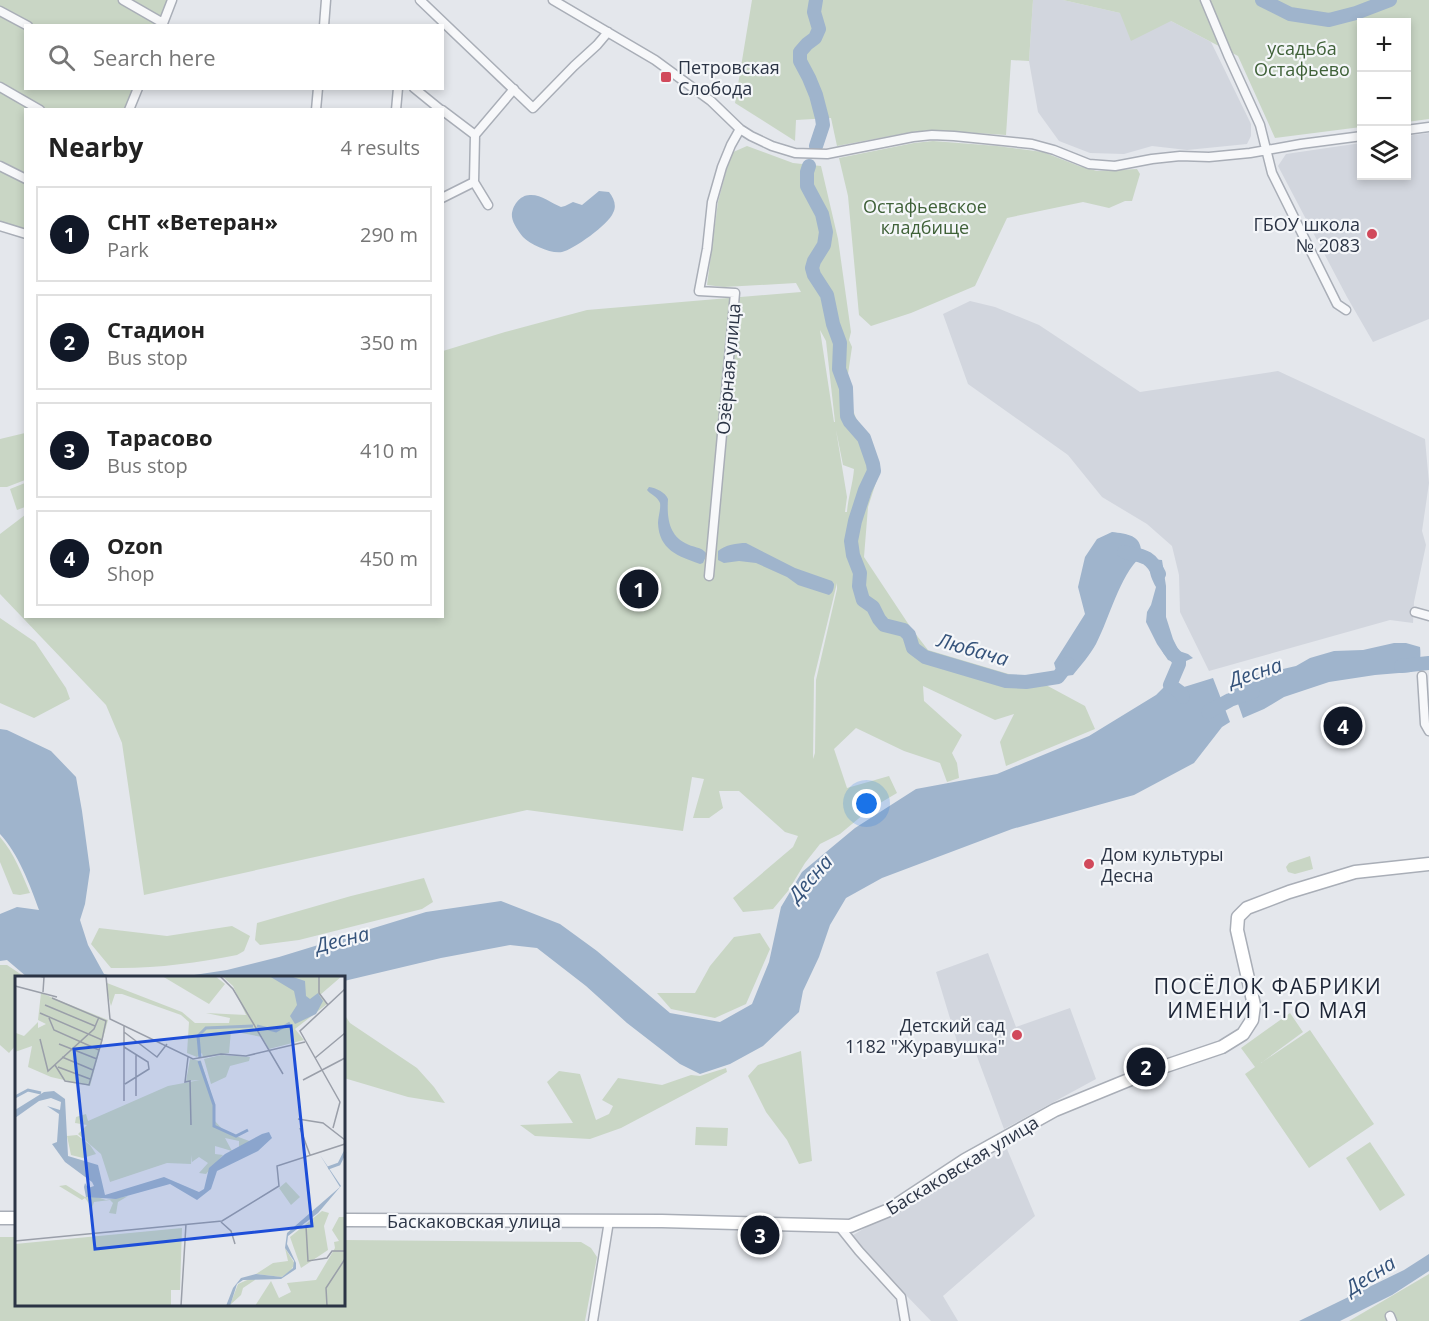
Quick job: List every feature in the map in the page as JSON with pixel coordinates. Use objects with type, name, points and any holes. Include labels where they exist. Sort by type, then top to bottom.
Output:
[{"type":"street","points":[[123,0],[163,24],[172,0]]},
{"type":"street","points":[[327,0],[327,24]]},
{"type":"street","points":[[420,0],[533,108],[608,32]]},
{"type":"street","points":[[553,0],[655,60],[711,101],[740,129],[751,136],[772,146],[805,154],[827,154],[932,135],[1032,144],[1080,161],[1115,166],[1180,156],[1209,157],[1250,153],[1357,137]]},
{"type":"street","points":[[1205,0],[1227,55],[1260,125],[1272,173],[1337,304],[1346,310]]},
{"type":"street","points":[[0,11],[24,24]]},
{"type":"street","points":[[0,87],[37,108]]},
{"type":"street","points":[[488,205],[474,182],[475,135],[514,89]]},
{"type":"street","points":[[130,108],[137,90]]},
{"type":"street","points":[[316,108],[318,90]]},
{"type":"street","points":[[396,108],[398,90]]},
{"type":"street","points":[[417,90],[439,108]]},
{"type":"street","points":[[444,112],[475,135]]},
{"type":"street","points":[[1411,129],[1429,127]]},
{"type":"street","name":"Озёрная улица","points":[[709,576],[735,293],[699,291],[707,249],[712,202],[722,167],[740,129]]},
{"type":"street","points":[[0,166],[24,178]]},
{"type":"street","points":[[444,197],[474,182]]},
{"type":"street","points":[[0,226],[24,233]]},
{"type":"street","points":[[1415,612],[1429,616]]},
{"type":"street","points":[[1422,676],[1425,724],[1429,731]]},
{"type":"street","name":"Баскаковская улица","points":[[345,1220],[713,1222],[850,1226],[889,1210],[965,1160],[1055,1110],[1148,1072],[1222,1047],[1243,1035],[1252,1020],[1254,1005],[1237,930],[1238,917],[1247,908],[1289,892],[1355,872],[1429,864]]},
{"type":"street","points":[[593,1321],[609,1221]]},
{"type":"street","points":[[839,1226],[901,1297],[905,1321]]},
{"type":"shaded area","points":[[1033,0],[1063,0],[1120,13],[1171,21],[1211,42],[1251,124],[1251,136],[1247,144],[1187,150],[1152,146],[1124,154],[1090,153],[1059,141],[1038,112],[1029,61]]},
{"type":"shaded area","name":"ГБОУ школа № 2083","points":[[1429,133],[1429,319],[1373,342],[1278,166],[1286,154],[1357,144],[1357,180],[1411,180],[1411,135]]},
{"type":"shaded area","points":[[970,301],[995,307],[1039,325],[1140,392],[1278,371],[1425,439],[1429,483],[1422,531],[1426,545],[1414,602],[1413,623],[1390,620],[1209,671],[1180,612],[1179,575],[1172,546],[1147,524],[1102,497],[1068,455],[968,384],[943,314]]},
{"type":"shaded area","name":"Детский сад 1182 \"Журавушка\"","points":[[988,953],[1016,1027],[1070,1008],[1096,1079],[1004,1129],[972,1043],[959,1048],[936,972]]},
{"type":"shaded area","points":[[1007,1149],[1035,1216],[943,1296],[958,1321],[931,1321],[850,1237],[931,1188]]},
{"type":"green space","points":[[0,0],[176,0],[166,24],[24,24],[24,90],[141,90],[132,108],[24,108],[24,238],[0,231]]},
{"type":"green space","name":"Остафьевское кладбище","points":[[752,0],[1033,0],[1029,61],[1011,60],[1006,135],[932,130],[837,146],[831,118],[796,120],[795,141],[735,103]]},
{"type":"green space","name":"усадьба Остафьево","points":[[1063,0],[1429,0],[1429,119],[1411,121],[1411,18],[1357,18],[1357,128],[1275,138],[1238,56],[1171,21],[1131,41],[1120,13]]},
{"type":"green space","name":"Остафьевское кладбище","points":[[933,141],[1043,152],[1097,171],[1137,169],[1140,174],[1132,201],[1125,201],[1109,208],[1083,202],[1007,218],[975,286],[911,313],[871,326],[859,315],[848,196],[839,158]]},
{"type":"green space","points":[[747,146],[793,163],[821,166],[838,239],[851,332],[849,395],[855,416],[876,454],[879,473],[868,507],[864,557],[928,650],[1046,685],[1085,706],[1095,729],[1006,766],[1000,742],[1014,714],[995,720],[923,686],[924,701],[962,735],[952,753],[957,763],[959,778],[947,782],[940,763],[904,751],[856,728],[834,749],[847,788],[889,776],[897,793],[870,809],[840,834],[820,844],[773,909],[743,912],[733,898],[793,847],[798,836],[785,832],[739,791],[719,791],[723,808],[709,818],[693,818],[704,779],[692,777],[683,831],[527,810],[144,895],[122,743],[106,705],[0,594],[0,534],[24,516],[24,618],[444,618],[444,351],[587,310],[801,292],[796,283],[724,287],[707,285],[718,202],[731,153]],"holes":[[[820,330],[826,341],[835,422]],[[836,430],[843,465],[854,469],[847,512],[845,512],[847,497]],[[837,583],[816,680],[813,759],[814,678]]]},
{"type":"green space","points":[[24,433],[24,480],[7,487],[0,487],[0,439]]},
{"type":"green space","points":[[24,483],[24,507],[17,510],[10,489]]},
{"type":"green space","points":[[0,618],[35,642],[66,688],[70,699],[34,718],[0,703]]},
{"type":"green space","points":[[0,837],[14,857],[30,893],[13,894],[0,862]]},
{"type":"green space","points":[[1310,856],[1313,869],[1295,874],[1288,872],[1286,867],[1289,863]]},
{"type":"green space","points":[[424,878],[433,902],[422,909],[299,940],[260,945],[255,940],[257,923]]},
{"type":"green space","points":[[232,926],[250,936],[244,951],[237,955],[190,963],[143,968],[111,968],[91,944],[99,928],[167,936]]},
{"type":"green space","points":[[760,933],[770,949],[746,1004],[715,1018],[671,1009],[657,993],[695,993],[710,966],[734,937]]},
{"type":"green space","points":[[0,965],[7,965],[24,976],[15,976],[15,1046],[9,1053],[0,1045]]},
{"type":"green space","points":[[1290,1013],[1303,1032],[1261,1063],[1310,1030],[1374,1124],[1309,1168],[1245,1074],[1255,1067],[1241,1048]]},
{"type":"green space","points":[[345,1016],[350,1023],[417,1068],[445,1103],[408,1097],[345,1078]]},
{"type":"green space","points":[[801,1051],[812,1161],[799,1164],[787,1140],[766,1112],[748,1076],[758,1065]]},
{"type":"green space","points":[[726,1068],[727,1072],[621,1128],[590,1139],[535,1136],[520,1125],[573,1123],[547,1082],[559,1071],[580,1074],[596,1120],[609,1114],[613,1106],[602,1100],[618,1078],[662,1085],[691,1075],[700,1076]]},
{"type":"green space","points":[[696,1127],[728,1128],[727,1146],[695,1145]]},
{"type":"green space","points":[[1370,1142],[1405,1195],[1380,1211],[1346,1158]]},
{"type":"green space","points":[[0,1237],[15,1237],[15,1306],[345,1306],[345,1240],[581,1242],[591,1248],[597,1257],[585,1321],[0,1321]]},
{"type":"green space","points":[[1429,1274],[1429,1321],[1349,1321]]},
{"type":"water","points":[[599,191],[611,194],[615,205],[613,213],[605,223],[574,247],[562,252],[547,250],[531,243],[516,228],[512,213],[520,199],[527,195],[539,196],[561,207],[573,202],[582,205]]},
{"type":"water","points":[[649,487],[660,491],[667,497],[668,518],[672,530],[685,543],[705,551],[707,554],[703,563],[700,564],[677,555],[666,546],[659,532],[660,503],[647,490]]},
{"type":"water","points":[[1112,532],[1129,535],[1137,540],[1140,544],[1141,556],[1121,586],[1091,652],[1073,675],[1058,677],[1054,663],[1085,614],[1078,587],[1085,557],[1097,539]]},
{"type":"water","points":[[746,543],[795,568],[832,581],[834,584],[832,592],[829,595],[798,585],[787,577],[756,563],[739,561],[724,563],[718,560],[718,551],[721,549]]},
{"type":"water","points":[[1150,559],[1162,560],[1166,586],[1166,617],[1173,639],[1179,651],[1193,658],[1179,664],[1168,660],[1146,622],[1156,587],[1150,574]]},
{"type":"water","points":[[1394,643],[1406,643],[1420,647],[1420,661],[1417,668],[1411,672],[1329,682],[1284,697],[1243,718],[1230,681],[1296,666],[1310,658],[1334,651],[1363,650]]},
{"type":"water","points":[[1213,678],[1230,722],[1222,727],[1194,763],[1134,795],[1012,829],[882,878],[846,898],[830,925],[819,957],[803,991],[799,1012],[763,1046],[730,1064],[700,1074],[680,1064],[537,948],[510,945],[441,958],[345,981],[345,976],[188,976],[227,970],[279,957],[426,912],[501,901],[560,924],[597,951],[670,1013],[720,1022],[752,1004],[769,962],[781,907],[802,872],[855,828],[916,789],[997,774],[1089,736],[1156,695],[1166,685],[1184,687]]},
{"type":"water","points":[[0,729],[7,730],[51,751],[76,777],[90,870],[80,920],[88,945],[104,974],[112,976],[26,976],[7,960],[0,961],[0,914],[17,907],[39,910],[18,860],[0,834]]},
{"type":"water","points":[[1429,1254],[1429,1271],[1392,1295],[1340,1321],[1299,1321],[1404,1270]]},
{"type":"waterway","name":"Любача","points":[[816,0],[814,12],[819,29],[815,38],[800,52],[800,61],[816,95],[822,118],[823,125],[816,146]]},
{"type":"waterway","name":"Любача","points":[[1262,0],[1290,14],[1329,20],[1390,0]]},
{"type":"waterway","name":"Любача","points":[[809,166],[807,186],[822,214],[826,232],[824,245],[812,268],[827,295],[840,343],[839,369],[846,388],[847,416],[864,438],[874,471],[865,490],[851,541],[853,555],[860,573],[859,586],[863,600],[873,607],[884,625],[904,630],[909,635],[913,648],[925,657],[1006,681],[1026,682],[1058,677],[1068,664]]},
{"type":"waterway","name":"Любача","points":[[1124,552],[1145,557],[1159,574]]},
{"type":"waterway","name":"Любача","points":[[1169,649],[1179,660],[1170,685],[1183,697]]},
{"type":"waterway","name":"Десна","points":[[1401,666],[1429,663]]},
{"type":"waterway","name":"Десна","points":[[1208,712],[1230,700],[1253,692]]},
{"type":"place","name":"Петровская Слобода","points":[[666,77]]},
{"type":"place","name":"ГБОУ школа № 2083","points":[[1372,234]]},
{"type":"place","name":"СНТ «Ветеран»","points":[[639,589]]},
{"type":"place","name":"Ozon","points":[[1343,726]]},
{"type":"place","name":"Дом культуры Десна","points":[[1089,864]]},
{"type":"place","name":"Детский сад 1182 \"Журавушка\"","points":[[1017,1035]]},
{"type":"place","name":"Стадион","points":[[1146,1067]]},
{"type":"place","name":"Тарасово","points":[[760,1235]]},
{"type":"district","name":"ПОСЁЛОК ФАБРИКИ ИМЕНИ 1-ГО МАЯ","points":[[1268,998]]}]
